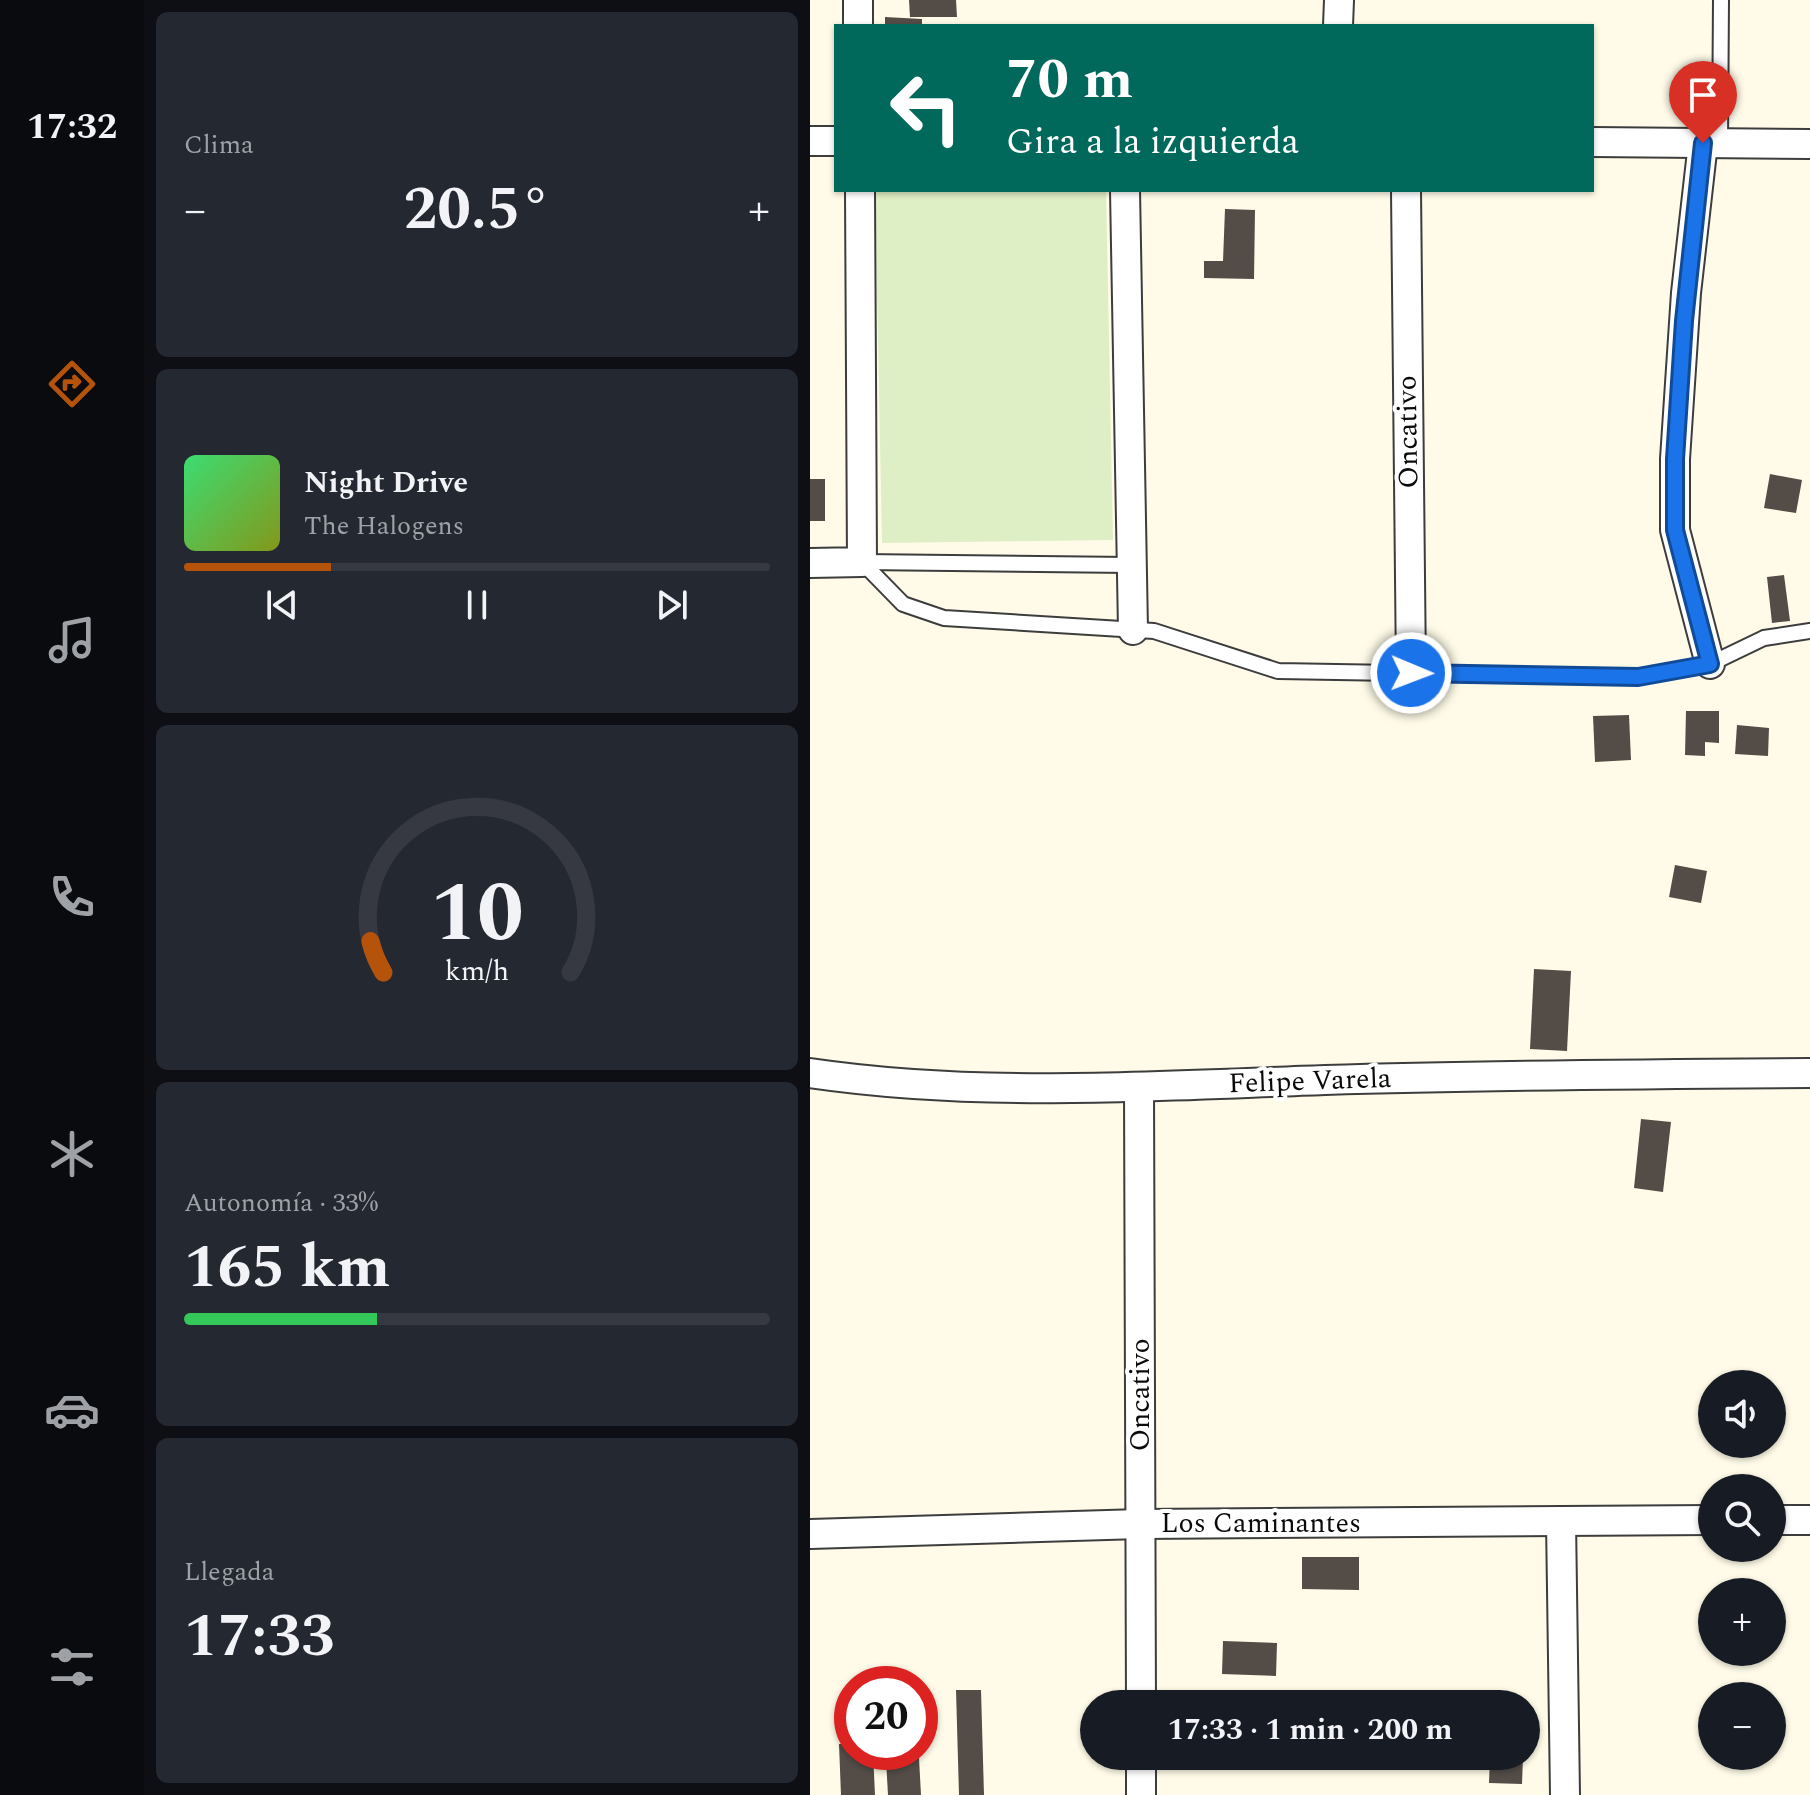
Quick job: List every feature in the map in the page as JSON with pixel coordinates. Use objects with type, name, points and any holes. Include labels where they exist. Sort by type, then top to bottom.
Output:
[{"type":"street","points":[[858,0],[858,24]]},
{"type":"street","points":[[1338,24],[1339,0]]},
{"type":"street","points":[[810,141],[834,141]]},
{"type":"street","points":[[1594,142],[1810,144]]},
{"type":"street","points":[[1710,664],[1675,530],[1675,459],[1686,293],[1711,143]]},
{"type":"street","points":[[810,563],[862,562],[860,192]]},
{"type":"street","points":[[1125,192],[1133,630]]},
{"type":"street","name":"Oncativo","points":[[1406,192],[1411,673]]},
{"type":"street","name":"Felipe Varela","points":[[810,1073],[883,1084],[1009,1090],[1463,1076],[1810,1073]]},
{"type":"street","name":"Oncativo","points":[[1139,1087],[1141,1690]]},
{"type":"street","name":"Los Caminantes","points":[[810,1534],[1140,1524],[1698,1520]]},
{"type":"street","points":[[1786,1520],[1810,1520]]},
{"type":"street","points":[[1561,1521],[1565,1795]]},
{"type":"street","points":[[1141,1770],[1141,1795]]},
{"type":"lane","points":[[1711,143],[1721,0]]},
{"type":"lane","points":[[862,562],[903,604],[944,618],[1133,630],[1189,640],[1230,657],[1278,671],[1638,677],[1710,664],[1764,638],[1810,631]]},
{"type":"lane","points":[[862,562],[1130,565]]},
{"type":"green space","points":[[875,192],[1106,192],[1113,540],[882,543]]},
{"type":"building","points":[[909,0],[956,0],[957,17],[910,17]]},
{"type":"building","points":[[885,17],[922,19],[922,24],[885,24]]},
{"type":"building","points":[[1225,209],[1255,210],[1254,279],[1204,278],[1204,261],[1223,261]]},
{"type":"building","points":[[1770,474],[1802,480],[1796,513],[1764,508]]},
{"type":"building","points":[[810,479],[825,479],[825,521],[810,521]]},
{"type":"building","points":[[1784,575],[1790,621],[1772,623],[1767,577]]},
{"type":"building","points":[[1686,711],[1719,711],[1719,743],[1705,742],[1705,756],[1685,755]]},
{"type":"building","points":[[1629,715],[1631,760],[1595,762],[1593,716]]},
{"type":"building","points":[[1737,725],[1769,728],[1768,756],[1735,754]]},
{"type":"building","points":[[1675,865],[1707,871],[1701,903],[1669,897]]},
{"type":"building","points":[[1534,969],[1571,971],[1567,1051],[1530,1049]]},
{"type":"building","points":[[1641,1119],[1671,1122],[1663,1192],[1634,1188]]},
{"type":"building","points":[[1302,1557],[1359,1557],[1359,1590],[1302,1589]]},
{"type":"building","points":[[1223,1641],[1277,1643],[1276,1676],[1222,1674]]},
{"type":"building","points":[[956,1690],[981,1690],[984,1795],[959,1795]]},
{"type":"building","points":[[840,1770],[874,1770],[875,1795],[841,1795]]},
{"type":"building","points":[[887,1770],[920,1770],[921,1795],[888,1795]]},
{"type":"building","points":[[1489,1770],[1522,1770],[1522,1784],[1489,1783]]},
{"type":"route","points":[[1411,673],[1638,677],[1710,664],[1675,530],[1675,459],[1686,293],[1703,143]]}]
